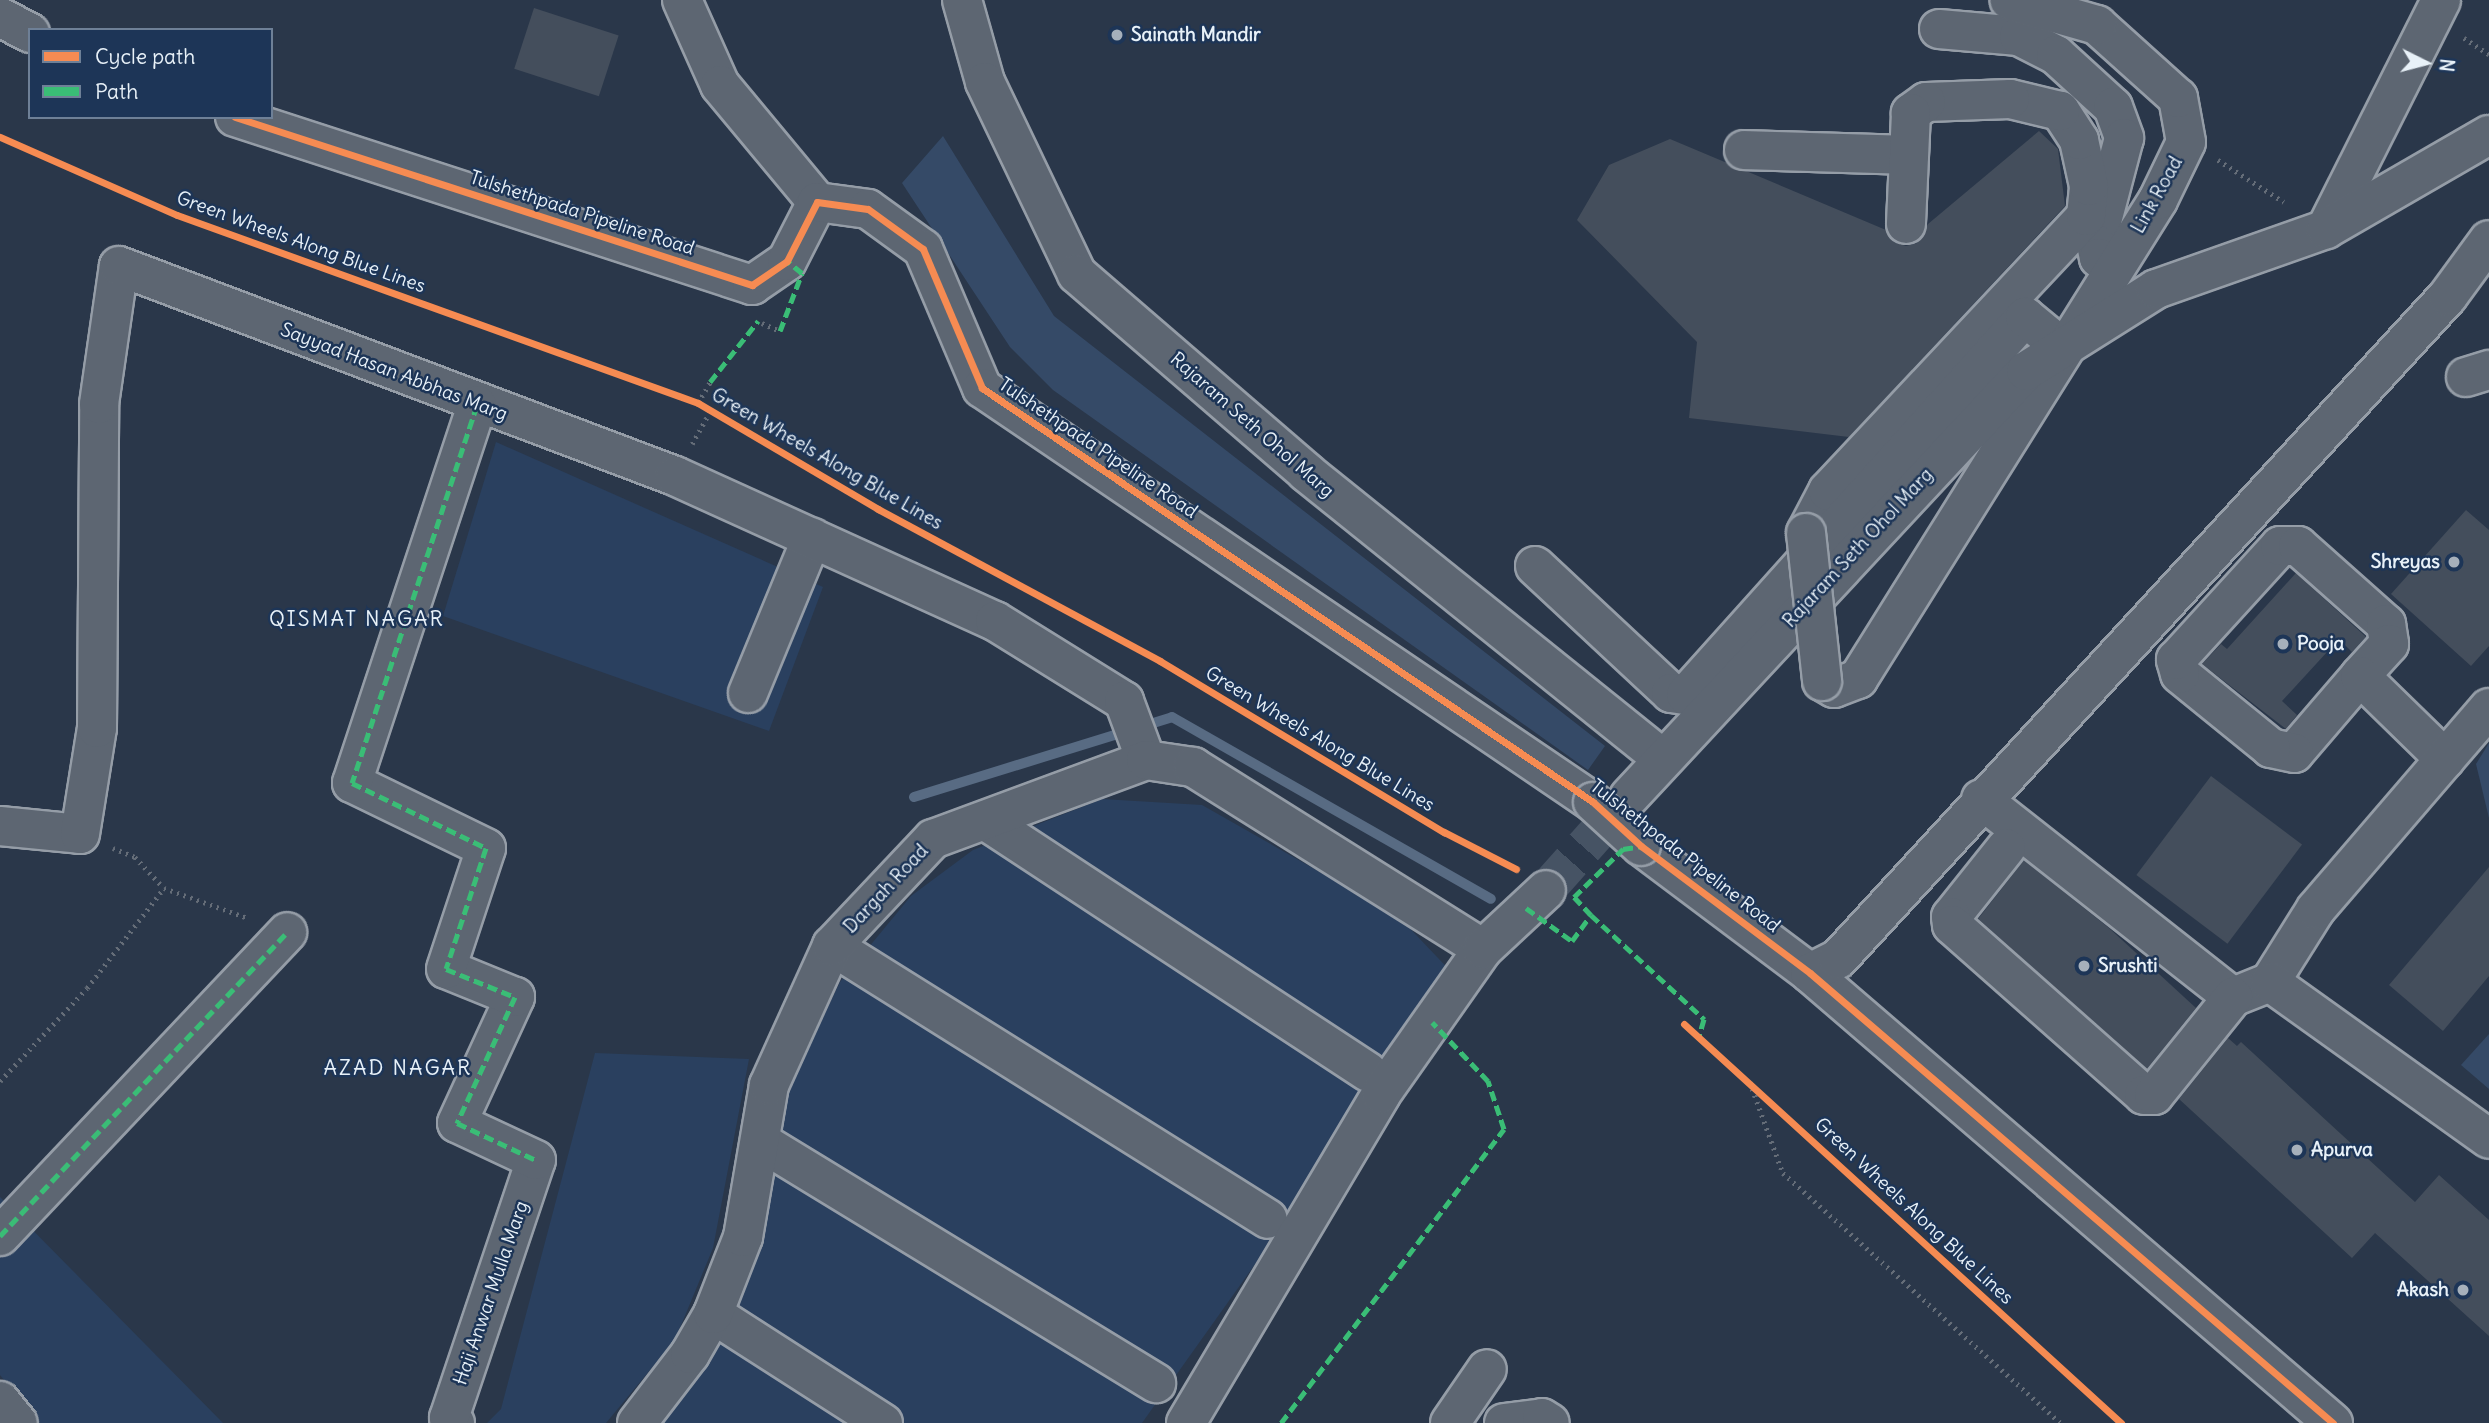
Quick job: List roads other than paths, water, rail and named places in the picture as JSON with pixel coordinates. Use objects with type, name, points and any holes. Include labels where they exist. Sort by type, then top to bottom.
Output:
[{"type":"street","points":[[682,0],[720,85],[817,202]]},
{"type":"street","name":"Rajaram Seth Ohol Marg","points":[[962,0],[985,82],[1077,274],[1306,472],[1608,718],[1662,758]]},
{"type":"street","name":"Link Road","points":[[2009,0],[2097,25],[2178,98],[2186,139],[2158,200],[2064,349]]},
{"type":"street","points":[[2326,229],[2441,0]]},
{"type":"street","points":[[0,17],[28,32]]},
{"type":"street","points":[[1939,29],[2019,36],[2056,55],[2113,107],[2124,138],[2120,166],[2096,244],[2099,258],[2115,265]]},
{"type":"street","name":"Rajaram Seth Ohol Marg","points":[[1909,155],[1911,113],[1926,102],[2010,99],[2060,111],[2080,140],[2088,186],[2086,216],[1828,491],[1806,533],[1822,681],[1834,688],[1858,679],[2064,349]]},
{"type":"street","name":"Tulshethpada Pipeline Road","points":[[241,119],[752,285],[787,261],[817,202],[868,209],[923,249],[982,388],[1611,800],[1641,846],[1810,973],[2333,1423]]},
{"type":"street","name":"Rajaram Seth Ohol Marg","points":[[1611,800],[1662,758],[1998,396],[2026,371],[2156,289],[2326,229],[2483,144]]},
{"type":"street","points":[[1744,150],[1909,155],[1906,224]]},
{"type":"street","points":[[1810,973],[1838,959],[1981,799],[2448,296],[2489,240]]},
{"type":"street","name":"Sayyad Hasan Abbhas Marg","points":[[0,826],[80,834],[97,728],[99,404],[119,266],[477,405],[675,476],[995,621],[1124,701],[1143,751]]},
{"type":"street","points":[[1535,566],[1671,693],[1681,696],[1692,690],[2025,317],[2064,349]]},
{"type":"street","name":"Haji Anwar Mulla Marg","points":[[455,1423],[449,1418],[536,1160],[457,1123],[514,997],[446,969],[486,848],[352,783],[477,405]]},
{"type":"street","points":[[748,693],[812,538]]},
{"type":"street","points":[[2289,544],[2386,624],[2389,644],[2360,676],[2294,752],[2272,748],[2180,674],[2176,660],[2280,545],[2289,544]]},
{"type":"street","points":[[1608,718],[1647,671]]},
{"type":"street","points":[[2360,676],[2445,759]]},
{"type":"street","points":[[2006,848],[1951,917],[1952,925],[2144,1095],[2154,1095],[2233,997],[2270,982],[2316,909],[2489,708]]},
{"type":"street","name":"Dargah Road","points":[[637,1423],[690,1354],[713,1314],[743,1237],[769,1085],[832,946],[933,839],[986,821],[1143,751],[1193,767],[1483,949]]},
{"type":"street","points":[[1981,799],[2233,997]]},
{"type":"street","points":[[986,821],[1368,1072]]},
{"type":"street","points":[[1186,1423],[1381,1094],[1483,949],[1546,890]]},
{"type":"street","points":[[0,1236],[287,932]]},
{"type":"street","points":[[832,946],[1268,1219]]},
{"type":"street","points":[[2270,982],[2489,1139]]},
{"type":"street","points":[[761,1142],[1156,1383]]},
{"type":"street","points":[[713,1314],[883,1423]]},
{"type":"street","points":[[1450,1423],[1487,1369]]},
{"type":"street","points":[[0,1401],[18,1423]]},
{"type":"street","points":[[1504,1423],[1542,1418],[1550,1423]]},
{"type":"waterway","points":[[914,797],[1172,717],[1491,899]]},
{"type":"tunnel","points":[[1546,890],[1629,797]]},
{"type":"place","name":"Sainath Mandir","points":[[1117,35]]},
{"type":"place","name":"Shreyas","points":[[2454,562]]},
{"type":"place","name":"Pooja","points":[[2283,644]]},
{"type":"place","name":"Srushti","points":[[2084,966]]},
{"type":"place","name":"Apurva","points":[[2297,1150]]},
{"type":"place","name":"Akash","points":[[2463,1290]]},
{"type":"district","name":"QISMAT NAGAR","points":[[357,619]]},
{"type":"district","name":"AZAD NAGAR","points":[[398,1068]]}]
